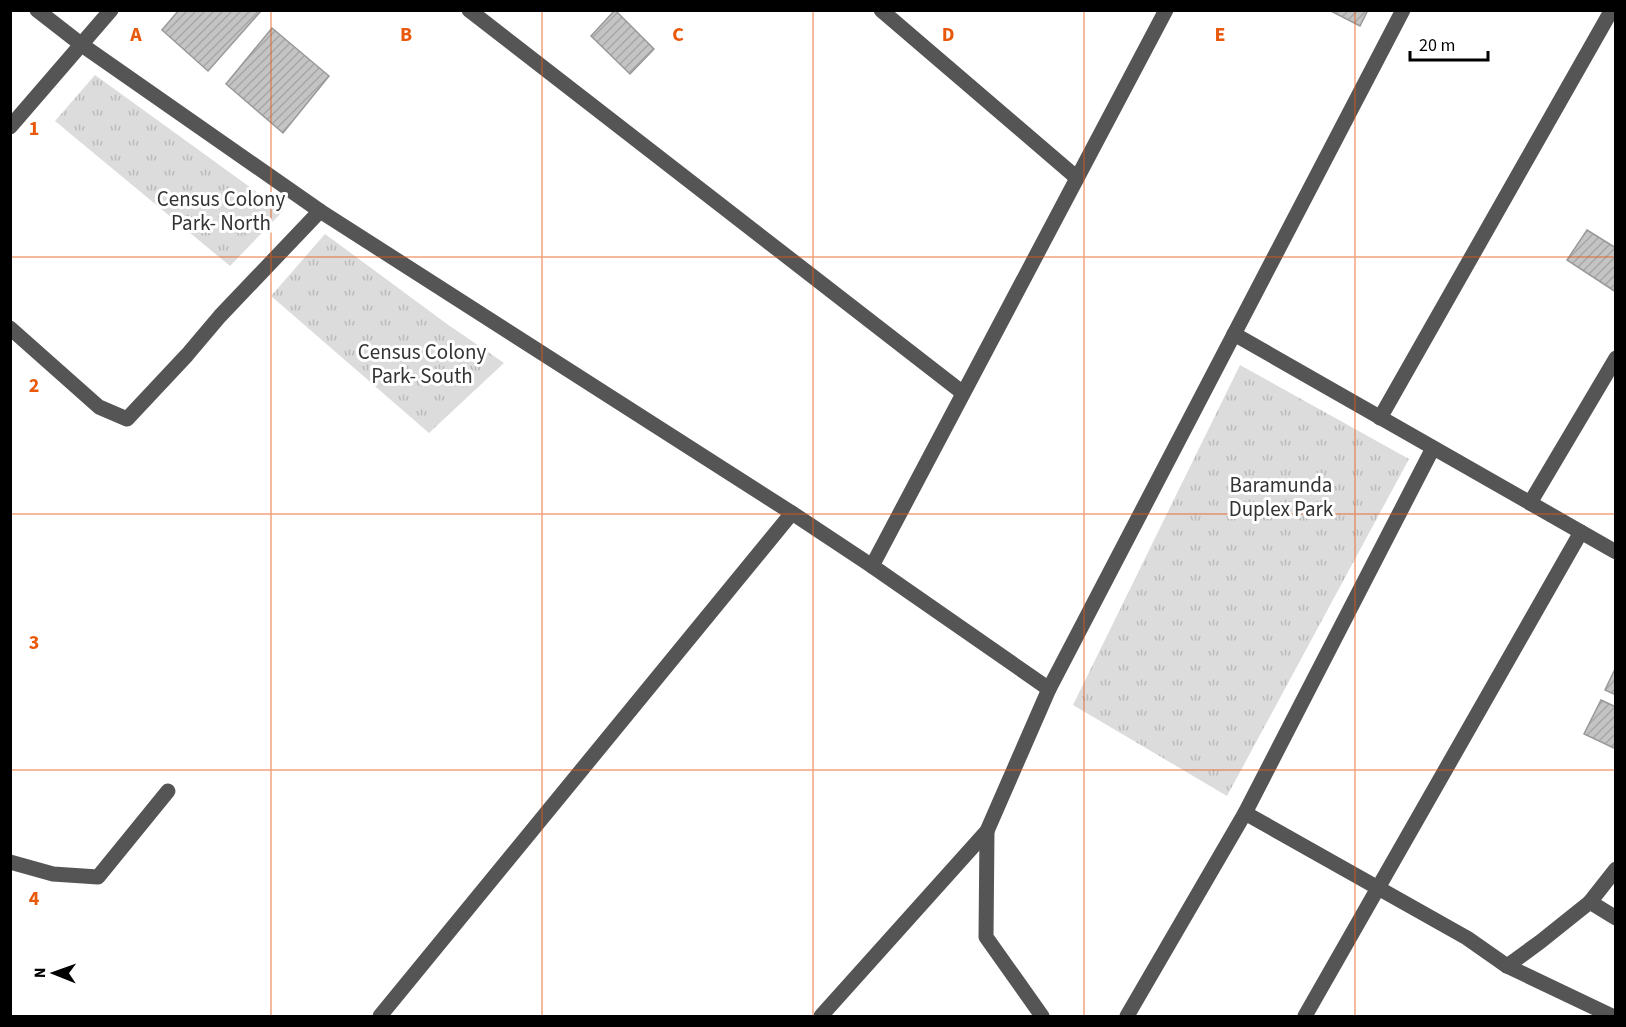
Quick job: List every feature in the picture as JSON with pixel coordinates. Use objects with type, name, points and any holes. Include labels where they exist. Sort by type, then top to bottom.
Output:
[{"type":"street","points":[[37,10],[82,45],[320,211],[792,513],[1048,689]]},
{"type":"street","points":[[10,127],[111,10]]},
{"type":"street","points":[[469,10],[963,393]]},
{"type":"street","points":[[881,10],[1077,178]]},
{"type":"street","points":[[872,566],[1166,10]]},
{"type":"street","points":[[821,1017],[987,831],[1048,689],[1403,10]]},
{"type":"street","points":[[1380,418],[1610,13]]},
{"type":"street","points":[[10,328],[99,407],[127,419],[220,316],[320,211]]},
{"type":"street","points":[[1234,334],[1616,552]]},
{"type":"street","points":[[1530,503],[1616,358]]},
{"type":"street","points":[[1127,1017],[1245,813],[1433,448]]},
{"type":"street","points":[[380,1017],[792,513]]},
{"type":"street","points":[[1305,1017],[1581,532]]},
{"type":"street","points":[[10,862],[53,874],[98,877],[168,791]]},
{"type":"street","points":[[1245,813],[1467,938],[1507,966],[1611,1017]]},
{"type":"street","points":[[987,831],[986,937],[1039,1016]]},
{"type":"street","points":[[1507,966],[1590,902],[1616,870]]},
{"type":"street","points":[[1590,902],[1616,918]]},
{"type":"green space","name":"Census Colony Park- North","points":[[95,75],[283,211],[230,266],[55,121]]},
{"type":"green space","name":"Census Colony Park- South","points":[[325,234],[504,363],[429,433],[271,296]]},
{"type":"green space","name":"Baramunda Duplex Park","points":[[1240,365],[1409,459],[1227,796],[1073,705]]},
{"type":"building","points":[[179,10],[261,11],[208,71],[162,30]]},
{"type":"building","points":[[615,10],[654,49],[630,74],[591,36]]},
{"type":"building","points":[[1329,10],[1368,10],[1360,26]]},
{"type":"building","points":[[272,28],[329,76],[283,133],[226,84]]},
{"type":"building","points":[[1587,230],[1616,248],[1616,292],[1567,260]]},
{"type":"building","points":[[1616,667],[1616,695],[1605,690]]},
{"type":"building","points":[[1601,700],[1616,707],[1616,749],[1584,734]]}]
